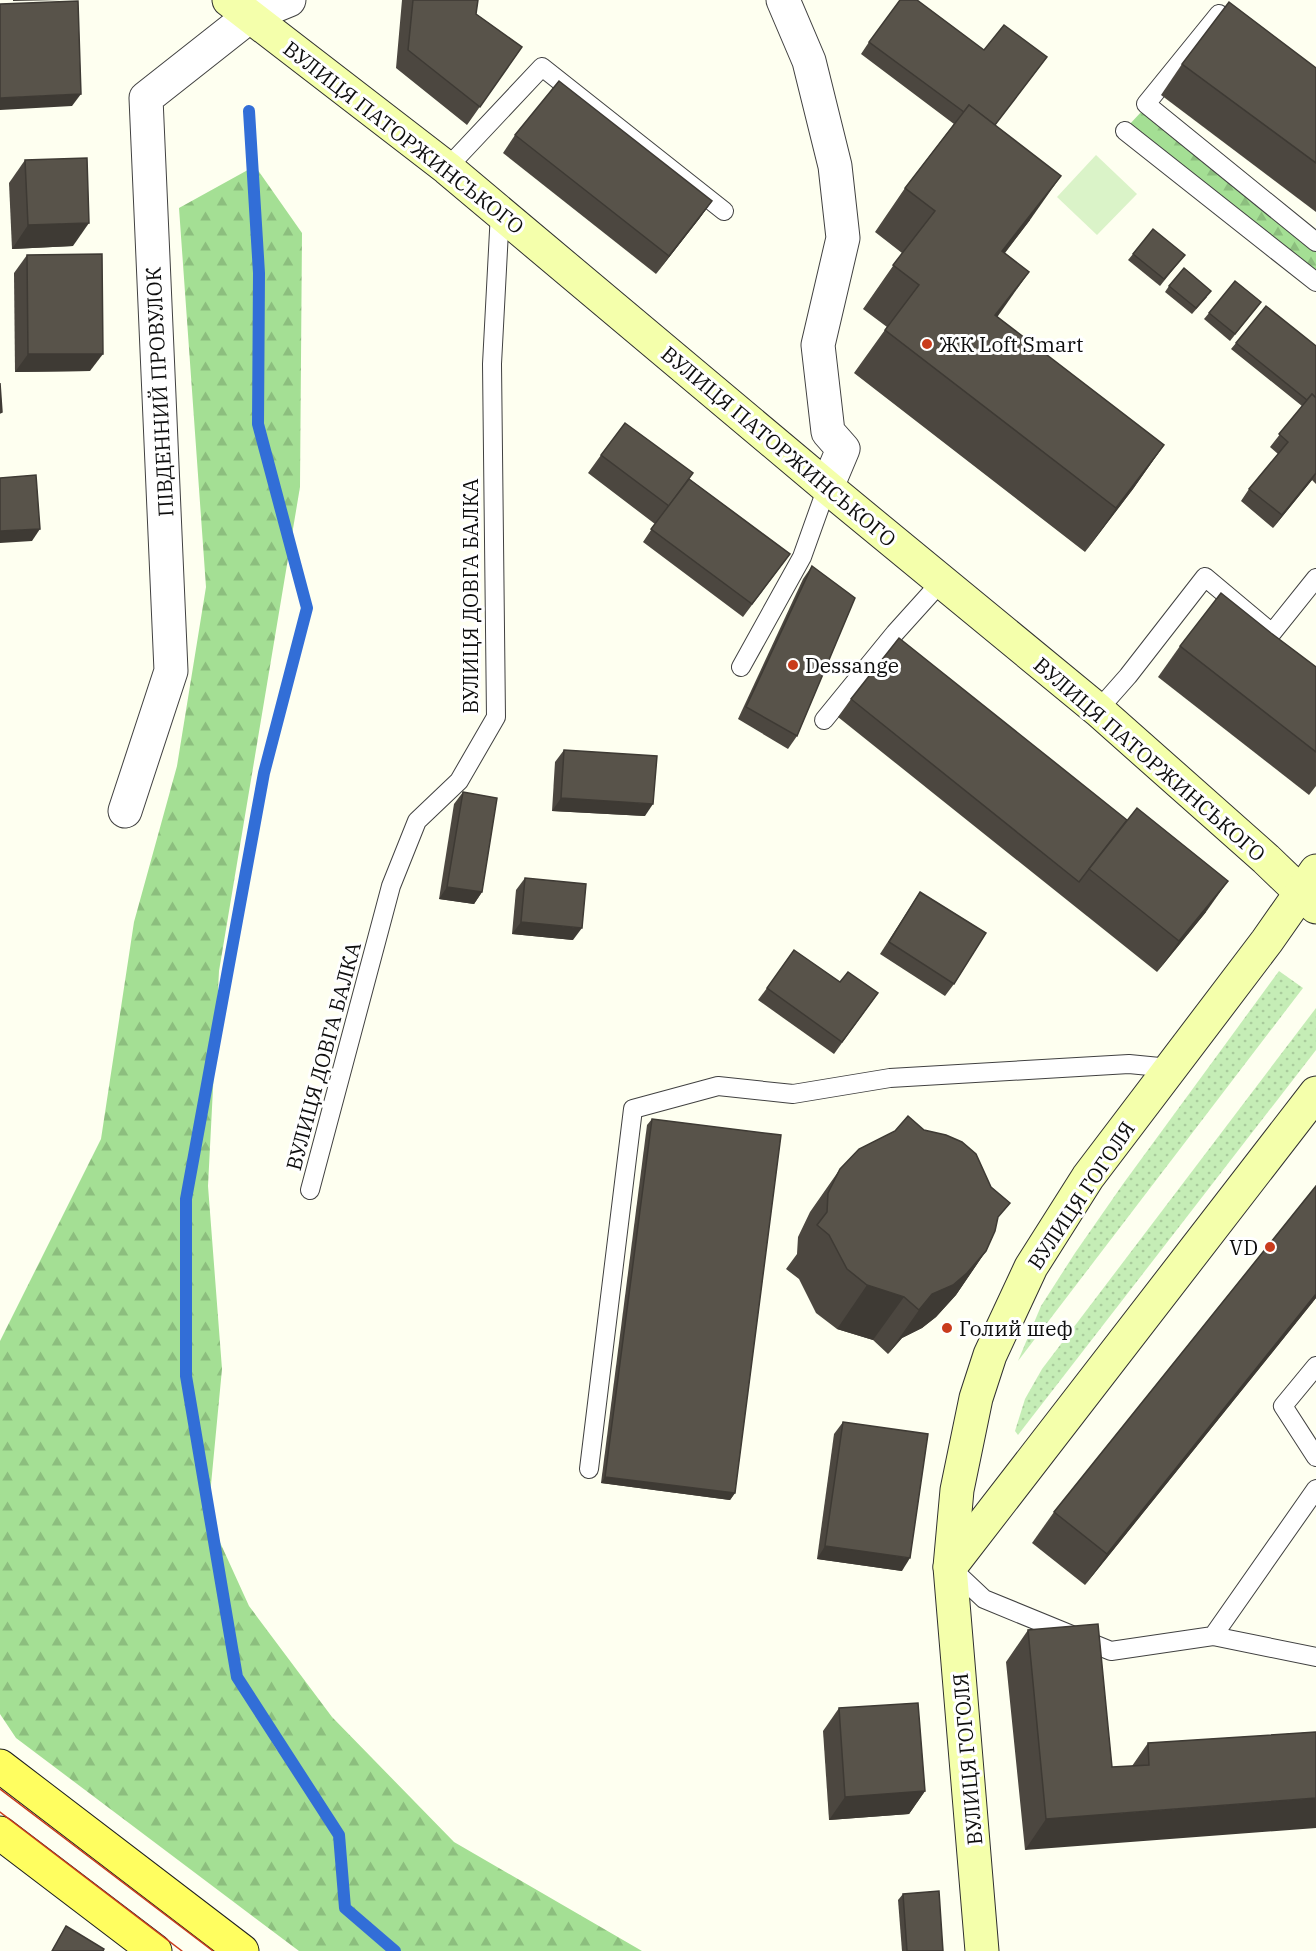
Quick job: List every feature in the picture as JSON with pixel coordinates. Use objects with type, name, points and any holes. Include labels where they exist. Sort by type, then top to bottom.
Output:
[{"type":"main road","name":"ВУЛИЦЯ ПАТОРЖИНСЬКОГО","points":[[240,8],[447,168],[827,487],[1098,710],[1266,859],[1311,891]]},
{"type":"main road","name":"ВУЛИЦЯ ГОГОЛЯ","points":[[982,1951],[950,1567],[957,1490],[976,1398],[990,1355],[1031,1267],[1088,1177],[1170,1068],[1311,891]]},
{"type":"main road","points":[[950,1567],[1316,1093]]},
{"type":"main road","points":[[0,1766],[242,1951]]},
{"type":"main road","points":[[0,1833],[155,1951]]},
{"type":"street","points":[[240,8],[289,0]]},
{"type":"street","points":[[783,0],[809,61],[835,166],[843,238],[818,345],[828,432],[843,449],[827,487]]},
{"type":"street","name":"ПІВДЕННИЙ ПРОВУЛОК","points":[[125,811],[171,671],[146,98],[240,8]]},
{"type":"lane","points":[[1254,41],[1219,14],[1146,104],[1316,242]]},
{"type":"lane","points":[[447,168],[542,67],[724,211]]},
{"type":"lane","points":[[1125,130],[1316,282]]},
{"type":"lane","name":"ВУЛИЦЯ ДОВГА БАЛКА","points":[[310,1190],[396,875],[417,821],[459,781],[496,717],[492,364],[500,212]]},
{"type":"lane","points":[[741,667],[802,557],[827,487]]},
{"type":"lane","points":[[1098,710],[1128,676],[1205,577],[1272,633],[1316,578]]},
{"type":"lane","points":[[824,720],[895,633],[942,582]]},
{"type":"lane","points":[[589,1469],[633,1109],[718,1086],[793,1094],[890,1078],[1129,1064],[1170,1068]]},
{"type":"lane","points":[[1316,1366],[1283,1406],[1316,1457]]},
{"type":"lane","points":[[1213,1636],[1316,1489]]},
{"type":"lane","points":[[950,1567],[984,1599],[1111,1651],[1213,1636],[1316,1657]]},
{"type":"green space","points":[[1143,110],[1316,250],[1316,273],[1128,126]]},
{"type":"green space","points":[[1096,155],[1137,194],[1097,235],[1057,197]]},
{"type":"green space","points":[[255,166],[302,233],[300,487],[219,971],[208,1186],[222,1369],[208,1516],[249,1606],[332,1717],[454,1842],[642,1951],[299,1951],[16,1738],[0,1714],[0,1341],[101,1139],[134,922],[177,766],[206,587],[179,208]]},
{"type":"green space","points":[[1279,971],[1303,988],[1018,1361],[1041,1306],[1075,1253]]},
{"type":"green space","points":[[1316,1008],[1316,1050],[1018,1435],[1015,1431],[1025,1399],[1042,1369]]},
{"type":"building","points":[[413,0],[478,0],[476,14],[522,47],[480,107],[408,50]]},
{"type":"building","points":[[900,0],[917,0],[984,50],[1004,25],[1047,57],[995,125],[969,105],[964,112],[869,42]]},
{"type":"building","points":[[78,1],[81,94],[0,98],[0,4]]},
{"type":"building","points":[[1229,2],[1316,68],[1316,163],[1182,64]]},
{"type":"building","points":[[559,81],[712,201],[669,256],[515,135]]},
{"type":"building","points":[[969,105],[1061,176],[1002,251],[1029,272],[995,315],[1164,445],[1116,508],[885,330],[919,285],[893,265],[935,211],[905,188]]},
{"type":"building","points":[[87,158],[89,223],[28,225],[25,160]]},
{"type":"building","points":[[1153,229],[1185,255],[1164,279],[1133,254]]},
{"type":"building","points":[[102,254],[103,354],[28,354],[27,255]]},
{"type":"building","points":[[1184,268],[1211,291],[1196,308],[1169,286]]},
{"type":"building","points":[[1235,281],[1261,302],[1235,334],[1209,313]]},
{"type":"building","points":[[1266,306],[1316,346],[1316,398],[1312,394],[1307,400],[1236,343]]},
{"type":"building","points":[[0,383],[2,412],[0,413]]},
{"type":"building","points":[[1312,394],[1316,398],[1316,473],[1282,515],[1249,489],[1288,442],[1279,434]]},
{"type":"building","points":[[625,423],[693,473],[669,506],[601,455]]},
{"type":"building","points":[[36,475],[40,529],[0,531],[0,478]]},
{"type":"building","points":[[689,479],[790,554],[752,604],[651,529]]},
{"type":"building","name":"Dessange","points":[[812,566],[855,598],[797,736],[746,707]]},
{"type":"building","points":[[1221,593],[1316,667],[1316,752],[1180,646]]},
{"type":"building","points":[[899,638],[1127,820],[1079,882],[851,699]]},
{"type":"building","points":[[564,750],[657,756],[653,804],[561,798]]},
{"type":"building","points":[[463,792],[497,798],[482,892],[447,887]]},
{"type":"building","points":[[1137,808],[1228,881],[1179,941],[1089,869]]},
{"type":"building","points":[[525,878],[586,884],[582,928],[521,922]]},
{"type":"building","points":[[920,892],[986,933],[954,984],[889,942]]},
{"type":"building","points":[[794,950],[840,982],[848,972],[878,993],[842,1042],[767,988]]},
{"type":"building","points":[[908,1116],[924,1130],[946,1135],[962,1142],[976,1154],[991,1187],[1010,1203],[998,1217],[995,1231],[986,1251],[967,1273],[953,1285],[932,1294],[919,1310],[904,1297],[867,1285],[847,1269],[829,1235],[817,1225],[827,1212],[828,1193],[840,1169],[859,1149],[895,1131]]},
{"type":"building","points":[[652,1119],[781,1135],[735,1493],[605,1477]]},
{"type":"building","points":[[1316,1186],[1316,1294],[1107,1554],[1054,1512]]},
{"type":"building","points":[[843,1422],[928,1434],[910,1558],[825,1546]]},
{"type":"building","points":[[1098,1624],[1112,1767],[1149,1765],[1148,1743],[1316,1732],[1316,1798],[1046,1819],[1028,1630]]},
{"type":"building","points":[[918,1703],[925,1791],[845,1797],[839,1708]]},
{"type":"building","points":[[939,1891],[943,1951],[907,1951],[903,1894]]},
{"type":"building","points":[[66,1926],[104,1949],[103,1951],[52,1951]]},
{"type":"waterway","points":[[249,111],[259,273],[258,424],[307,608],[264,773],[186,1199],[186,1376],[237,1677],[339,1835],[345,1908],[395,1951]]},
{"type":"tram line","points":[[0,1789],[213,1951]]},
{"type":"tram line","points":[[0,1812],[182,1951]]},
{"type":"place","name":"ЖК Loft Smart","points":[[927,344]]},
{"type":"place","name":"Dessange","points":[[793,665]]},
{"type":"place","name":"VD","points":[[1270,1247]]},
{"type":"place","name":"Голий шеф","points":[[947,1328]]}]
